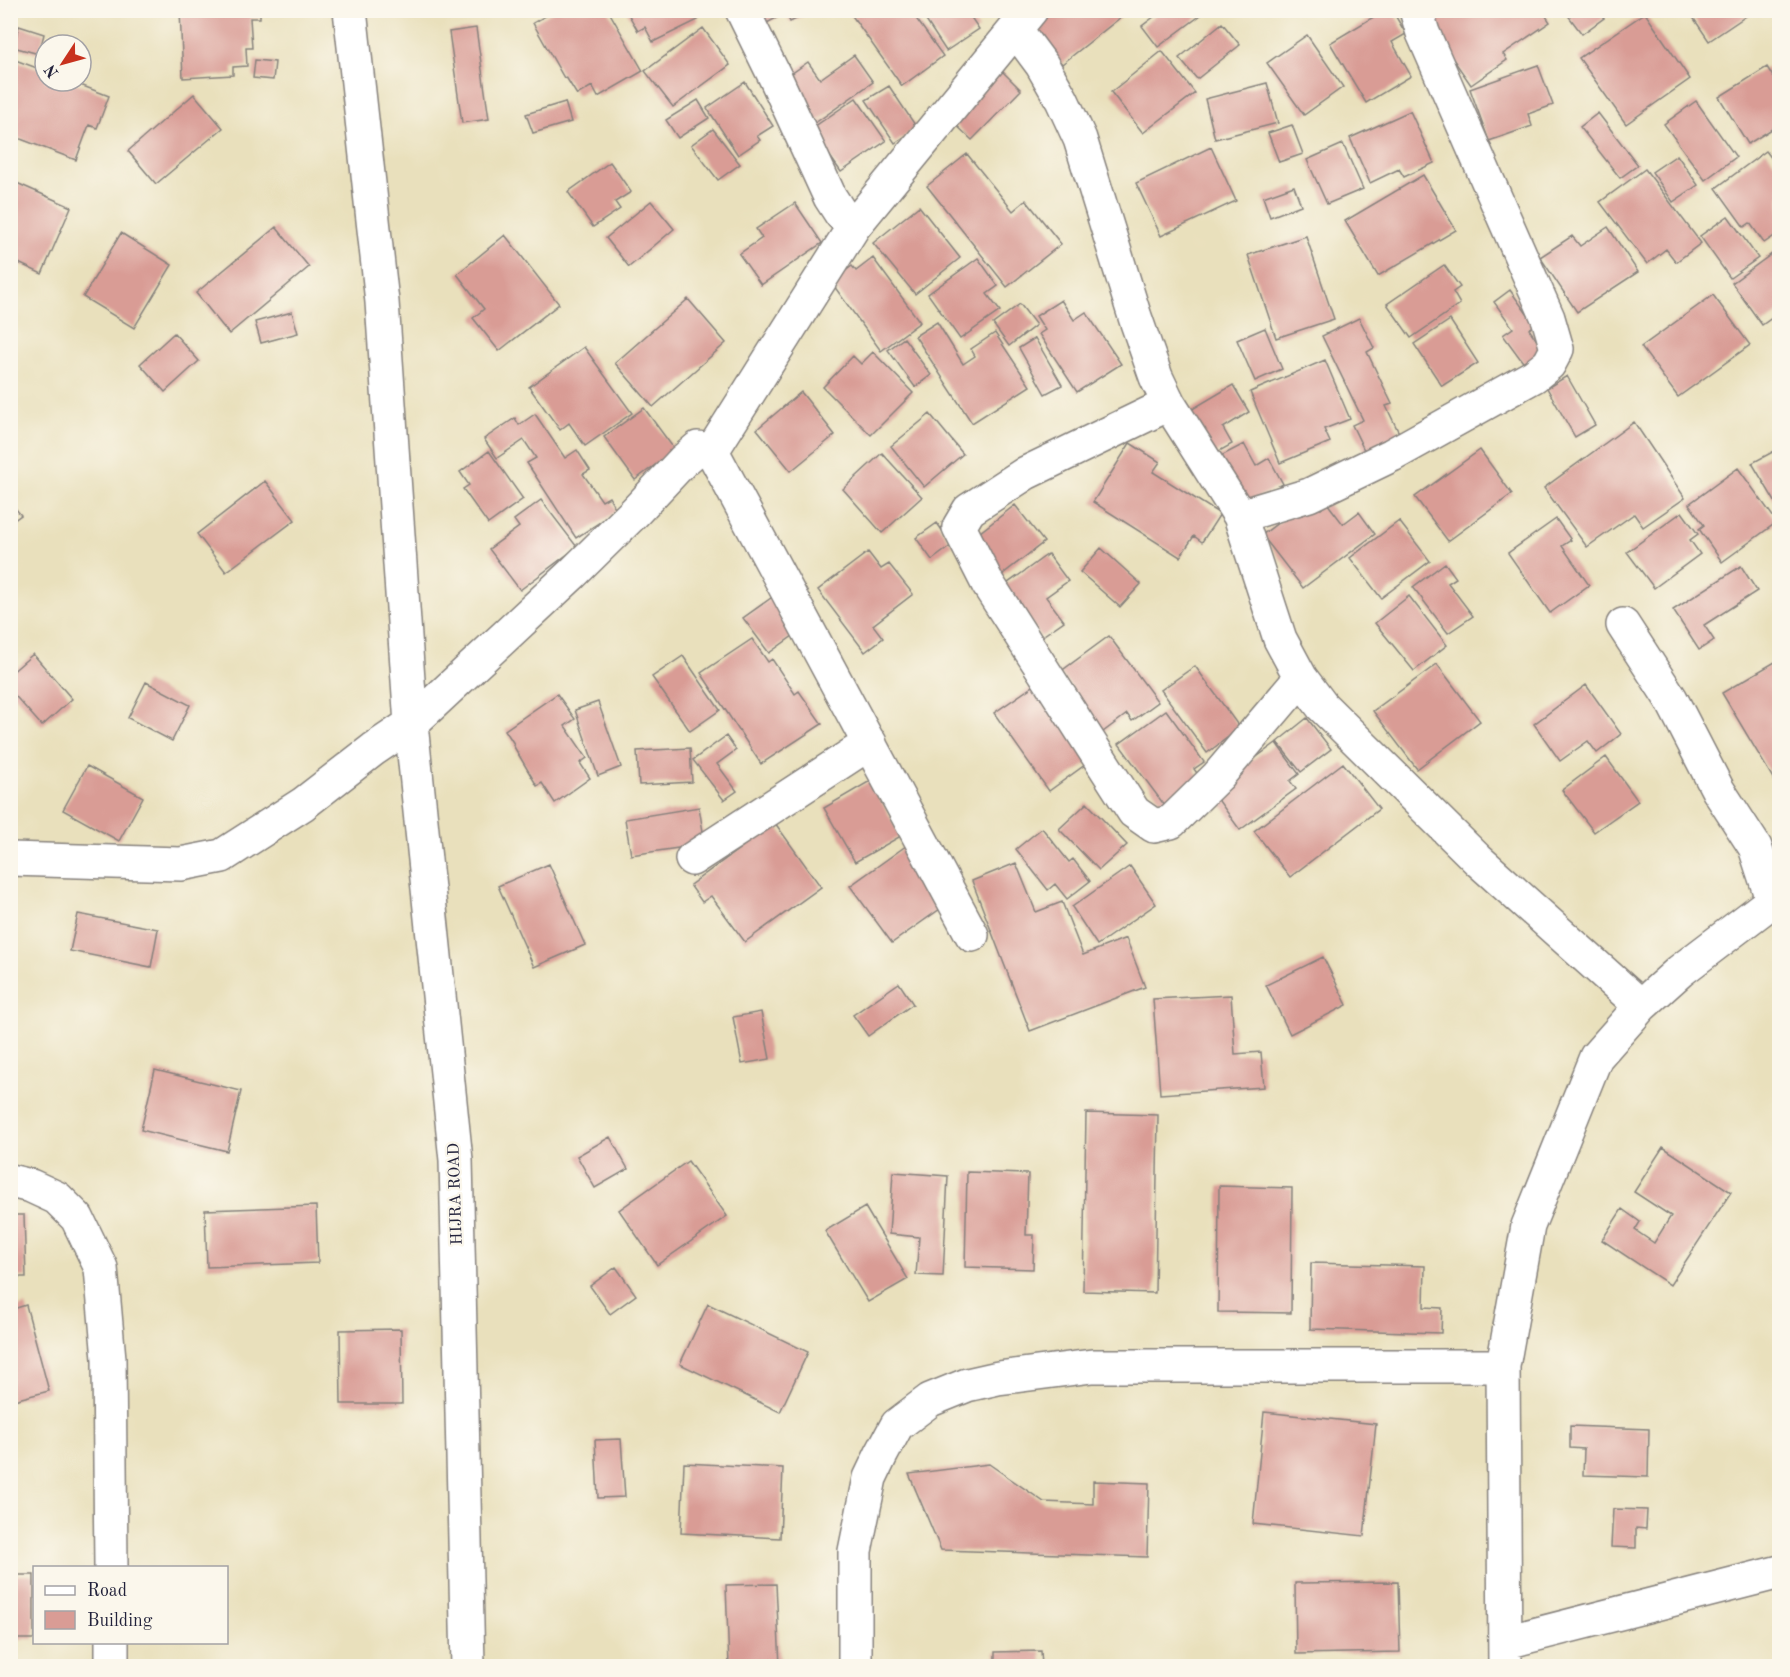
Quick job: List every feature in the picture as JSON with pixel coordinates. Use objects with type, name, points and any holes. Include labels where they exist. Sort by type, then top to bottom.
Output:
[{"type":"street","name":"HIJRA ROAD","points":[[350,10],[382,302],[411,724],[456,1160],[468,1666]]},
{"type":"street","points":[[742,10],[830,197],[841,214],[854,226]]},
{"type":"street","points":[[1240,516],[1309,495],[1392,455],[1534,376],[1549,364],[1557,349],[1548,318],[1423,33],[1416,10]]},
{"type":"street","points":[[712,451],[854,226],[1023,20],[1042,65],[1062,100],[1080,139],[1135,317],[1156,376],[1169,404],[1240,516],[1280,639],[1301,678],[1322,706],[1478,860],[1641,1006]]},
{"type":"street","points":[[1169,404],[1026,473],[969,510],[959,527],[988,584],[1134,812],[1154,826],[1171,822],[1218,776],[1301,678]]},
{"type":"street","points":[[10,859],[181,864],[222,856],[303,804],[374,749],[411,724],[572,574],[683,461],[699,448],[712,451],[972,935]]},
{"type":"street","points":[[1623,625],[1671,699],[1718,790],[1755,847],[1776,897],[1680,971],[1641,1006],[1596,1057],[1528,1226],[1503,1366],[1505,1654],[1779,1572]]},
{"type":"street","points":[[692,859],[870,743]]},
{"type":"street","points":[[10,1181],[31,1186],[57,1198],[77,1218],[100,1268],[109,1359],[111,1566]]},
{"type":"street","points":[[855,1666],[855,1551],[870,1479],[897,1425],[930,1400],[967,1385],[998,1378],[1092,1366],[1503,1366]]},
{"type":"street","points":[[112,1644],[112,1666]]},
{"type":"building","points":[[180,10],[260,10],[260,18],[250,18],[252,48],[246,48],[247,66],[233,67],[233,75],[183,78]]},
{"type":"building","points":[[556,10],[608,10],[643,71],[598,97],[592,86],[577,95],[566,77],[564,78],[533,23]]},
{"type":"building","points":[[626,10],[693,10],[698,20],[653,42],[645,27],[638,31]]},
{"type":"building","points":[[753,10],[815,10],[790,22],[786,13],[761,26]]},
{"type":"building","points":[[848,10],[910,10],[943,56],[902,86]]},
{"type":"building","points":[[919,10],[966,10],[979,29],[946,51]]},
{"type":"building","points":[[1042,10],[1124,10],[1126,13],[1062,64],[1028,22]]},
{"type":"building","points":[[1163,10],[1204,10],[1205,12],[1158,47],[1142,26]]},
{"type":"building","points":[[1385,10],[1392,10],[1406,34],[1392,42],[1411,76],[1366,103],[1330,43]]},
{"type":"building","points":[[1446,10],[1542,10],[1550,22],[1503,54],[1507,60],[1471,85],[1428,23]]},
{"type":"building","points":[[1564,10],[1598,10],[1604,18],[1582,34]]},
{"type":"building","points":[[1688,10],[1755,10],[1709,41]]},
{"type":"building","points":[[1645,13],[1690,79],[1626,124],[1579,58]]},
{"type":"building","points":[[1222,23],[1240,45],[1197,79],[1179,58]]},
{"type":"building","points":[[19,26],[41,33],[33,33],[33,52],[13,47]]},
{"type":"building","points":[[476,28],[489,119],[462,123],[449,32]]},
{"type":"building","points":[[703,28],[730,65],[673,107],[645,71]]},
{"type":"building","points":[[1307,35],[1343,87],[1304,115],[1267,63]]},
{"type":"building","points":[[1162,51],[1195,93],[1143,133],[1111,92]]},
{"type":"building","points":[[854,55],[873,82],[815,123],[784,79],[808,62],[820,79]]},
{"type":"building","points":[[10,58],[33,67],[33,93],[93,93],[93,90],[109,96],[97,128],[89,125],[76,160],[10,135]]},
{"type":"building","points":[[255,60],[275,62],[273,80],[253,78]]},
{"type":"building","points":[[1538,65],[1553,105],[1528,114],[1532,126],[1489,141],[1470,89]]},
{"type":"building","points":[[1767,67],[1780,88],[1780,124],[1748,144],[1719,97]]},
{"type":"building","points":[[1002,71],[1021,90],[972,140],[952,121]]},
{"type":"building","points":[[745,82],[773,126],[757,136],[760,140],[738,155],[707,108]]},
{"type":"building","points":[[1267,83],[1278,123],[1215,139],[1205,99]]},
{"type":"building","points":[[889,86],[917,128],[895,143],[866,100]]},
{"type":"building","points":[[194,94],[223,128],[156,184],[128,151]]},
{"type":"building","points":[[856,98],[886,141],[841,172],[811,129]]},
{"type":"building","points":[[698,100],[709,118],[678,138],[666,120]]},
{"type":"building","points":[[1696,101],[1736,157],[1705,180],[1664,124]]},
{"type":"building","points":[[565,102],[571,122],[533,133],[526,114]]},
{"type":"building","points":[[1410,111],[1434,163],[1404,177],[1399,169],[1370,183],[1350,138]]},
{"type":"building","points":[[1598,113],[1638,165],[1620,178],[1580,127]]},
{"type":"building","points":[[1292,125],[1303,154],[1279,162],[1268,133]]},
{"type":"building","points":[[713,129],[740,164],[718,180],[691,145]]},
{"type":"building","points":[[1343,144],[1363,189],[1327,204],[1307,160]]},
{"type":"building","points":[[1211,147],[1236,201],[1161,236],[1136,183]]},
{"type":"building","points":[[1766,151],[1780,169],[1780,232],[1764,243],[1750,223],[1744,227],[1716,188]]},
{"type":"building","points":[[967,154],[1013,211],[1026,200],[1061,244],[1007,287],[927,186]]},
{"type":"building","points":[[1677,155],[1698,185],[1673,202],[1652,172]]},
{"type":"building","points":[[610,162],[631,192],[615,202],[620,209],[593,227],[568,192]]},
{"type":"building","points":[[1645,169],[1701,243],[1676,262],[1666,249],[1647,264],[1600,202]]},
{"type":"building","points":[[1423,175],[1456,230],[1378,276],[1345,221]]},
{"type":"building","points":[[10,180],[71,207],[42,274],[10,259]]},
{"type":"building","points":[[1294,186],[1301,205],[1270,217],[1263,197]]},
{"type":"building","points":[[651,201],[674,229],[629,267],[606,238]]},
{"type":"building","points":[[795,203],[822,243],[761,285],[739,254],[762,238],[756,229]]},
{"type":"building","points":[[919,206],[960,258],[915,294],[873,243]]},
{"type":"building","points":[[1728,216],[1758,258],[1730,278],[1700,236]]},
{"type":"building","points":[[276,227],[309,267],[229,334],[196,293]]},
{"type":"building","points":[[1608,227],[1638,272],[1577,312],[1540,257],[1572,236],[1580,246]]},
{"type":"building","points":[[121,233],[172,265],[134,328],[83,297]]},
{"type":"building","points":[[505,235],[559,304],[499,351],[473,318],[484,309],[457,274]]},
{"type":"building","points":[[1306,236],[1334,319],[1276,338],[1248,255]]},
{"type":"building","points":[[1780,248],[1780,312],[1762,325],[1732,283]]},
{"type":"building","points":[[873,258],[920,322],[881,351],[831,282],[852,266],[856,271]]},
{"type":"building","points":[[978,258],[998,286],[987,294],[1000,311],[960,339],[928,294]]},
{"type":"building","points":[[1444,265],[1460,287],[1453,292],[1460,304],[1411,338],[1387,304]]},
{"type":"building","points":[[1510,290],[1535,325],[1529,329],[1544,351],[1525,365],[1503,335],[1513,328],[1494,302]]},
{"type":"building","points":[[1713,295],[1750,345],[1678,397],[1641,347]]},
{"type":"building","points":[[688,299],[726,343],[653,407],[615,363]]},
{"type":"building","points":[[1061,300],[1074,320],[1086,312],[1121,364],[1077,392],[1039,334],[1045,330],[1036,316]]},
{"type":"building","points":[[1020,304],[1036,325],[1009,346],[993,324]]},
{"type":"building","points":[[292,312],[298,333],[261,343],[255,322]]},
{"type":"building","points":[[1359,318],[1374,348],[1367,352],[1392,404],[1386,406],[1400,435],[1365,452],[1352,425],[1363,420],[1322,336]]},
{"type":"building","points":[[1450,320],[1478,363],[1442,386],[1414,344]]},
{"type":"building","points":[[937,322],[963,364],[975,356],[971,349],[995,333],[1030,386],[972,423],[915,336]]},
{"type":"building","points":[[1265,328],[1282,369],[1255,381],[1237,340]]},
{"type":"building","points":[[174,333],[199,361],[165,392],[140,364]]},
{"type":"building","points":[[904,338],[931,375],[915,387],[888,350]]},
{"type":"building","points":[[1035,338],[1062,385],[1045,394],[1019,348]]},
{"type":"building","points":[[584,347],[632,413],[585,446],[569,423],[560,430],[529,387]]},
{"type":"building","points":[[873,352],[913,393],[871,435],[823,387],[853,356],[861,364]]},
{"type":"building","points":[[1325,360],[1350,419],[1324,429],[1330,442],[1280,463],[1250,392]]},
{"type":"building","points":[[1567,376],[1595,425],[1575,437],[1547,388]]},
{"type":"building","points":[[1233,385],[1249,412],[1223,428],[1232,444],[1214,454],[1189,411]]},
{"type":"building","points":[[801,392],[835,435],[791,471],[757,429]]},
{"type":"building","points":[[644,408],[675,450],[635,480],[604,437]]},
{"type":"building","points":[[535,414],[565,458],[577,450],[590,470],[583,474],[602,501],[609,497],[617,511],[576,538],[527,463],[536,458],[524,440],[497,458],[484,439],[515,418],[519,425]]},
{"type":"building","points":[[930,414],[963,454],[924,487],[891,446]]},
{"type":"building","points":[[1634,422],[1685,498],[1643,527],[1634,514],[1587,547],[1544,488]]},
{"type":"building","points":[[1130,443],[1160,462],[1153,472],[1220,514],[1202,542],[1194,536],[1180,557],[1093,502]]},
{"type":"building","points":[[1244,444],[1256,466],[1269,458],[1283,484],[1243,505],[1217,458]]},
{"type":"building","points":[[1780,448],[1780,510],[1752,463]]},
{"type":"building","points":[[1480,450],[1512,494],[1448,541],[1415,497]]},
{"type":"building","points":[[489,451],[523,499],[488,524],[463,489],[469,485],[460,472]]},
{"type":"building","points":[[882,453],[922,497],[882,533],[843,489]]},
{"type":"building","points":[[1738,468],[1777,522],[1722,562],[1699,529],[1704,525],[1689,504]]},
{"type":"building","points":[[265,481],[295,520],[226,572],[197,534]]},
{"type":"building","points":[[1312,497],[1321,509],[1327,503],[1343,524],[1359,512],[1375,534],[1303,588],[1262,535]]},
{"type":"building","points":[[541,500],[577,547],[520,590],[489,549],[519,527],[514,520]]},
{"type":"building","points":[[10,502],[21,515],[10,523]]},
{"type":"building","points":[[1015,505],[1044,542],[999,577],[970,540]]},
{"type":"building","points":[[1682,512],[1698,534],[1690,540],[1700,554],[1654,588],[1627,552]]},
{"type":"building","points":[[1556,519],[1571,540],[1562,546],[1589,585],[1550,613],[1508,553]]},
{"type":"building","points":[[1399,521],[1430,561],[1381,598],[1350,558]]},
{"type":"building","points":[[937,523],[952,545],[932,560],[916,538]]},
{"type":"building","points":[[1101,548],[1141,584],[1120,607],[1080,572]]},
{"type":"building","points":[[868,552],[881,569],[889,564],[913,594],[873,625],[883,638],[865,652],[818,590]]},
{"type":"building","points":[[1048,554],[1068,581],[1046,597],[1064,621],[1041,637],[1004,586]]},
{"type":"building","points":[[1445,563],[1456,578],[1448,583],[1473,616],[1448,633],[1413,587]]},
{"type":"building","points":[[1741,566],[1757,591],[1704,625],[1714,640],[1699,650],[1673,610]]},
{"type":"building","points":[[778,593],[804,628],[769,653],[743,618]]},
{"type":"building","points":[[1409,596],[1447,645],[1414,671],[1375,623]]},
{"type":"building","points":[[1109,636],[1158,702],[1132,721],[1127,714],[1103,732],[1060,672]]},
{"type":"building","points":[[752,639],[768,662],[772,659],[795,694],[799,691],[822,724],[761,764],[701,673]]},
{"type":"building","points":[[33,654],[72,699],[42,726],[10,690],[10,674]]},
{"type":"building","points":[[683,656],[720,710],[690,731],[652,677]]},
{"type":"building","points":[[1780,659],[1780,790],[1722,693]]},
{"type":"building","points":[[1437,664],[1480,721],[1417,769],[1373,711]]},
{"type":"building","points":[[1195,666],[1240,728],[1207,753],[1161,690]]},
{"type":"building","points":[[146,682],[190,705],[172,741],[128,718]]},
{"type":"building","points":[[1039,682],[1093,759],[1049,791],[994,713]]},
{"type":"building","points":[[1586,685],[1621,734],[1597,753],[1588,741],[1560,761],[1534,724]]},
{"type":"building","points":[[557,694],[575,719],[565,726],[587,758],[580,763],[590,778],[555,803],[542,783],[537,786],[505,730]]},
{"type":"building","points":[[598,702],[621,767],[598,776],[575,710]]},
{"type":"building","points":[[1166,710],[1204,762],[1194,769],[1201,779],[1165,806],[1119,744]]},
{"type":"building","points":[[1307,718],[1331,749],[1301,772],[1277,742]]},
{"type":"building","points":[[726,736],[736,750],[717,764],[737,791],[724,800],[693,760]]},
{"type":"building","points":[[1276,743],[1299,774],[1290,781],[1296,789],[1240,830],[1211,790]]},
{"type":"building","points":[[690,748],[692,782],[639,785],[637,751]]},
{"type":"building","points":[[1606,757],[1638,801],[1594,832],[1562,790]]},
{"type":"building","points":[[1343,763],[1379,809],[1290,877],[1254,831]]},
{"type":"building","points":[[87,766],[143,797],[119,841],[63,810]]},
{"type":"building","points":[[870,781],[901,836],[855,862],[824,808]]},
{"type":"building","points":[[1087,803],[1127,845],[1099,870],[1059,829]]},
{"type":"building","points":[[699,807],[705,844],[631,855],[625,819]]},
{"type":"building","points":[[775,823],[821,887],[745,942],[711,896],[702,902],[690,885]]},
{"type":"building","points":[[1042,828],[1069,862],[1073,859],[1090,881],[1067,899],[1055,884],[1048,890],[1016,849]]},
{"type":"building","points":[[910,843],[947,904],[892,943],[850,886]]},
{"type":"building","points":[[1016,863],[1036,912],[1062,902],[1083,955],[1126,938],[1145,987],[1030,1031],[972,881]]},
{"type":"building","points":[[549,864],[585,945],[534,967],[498,886]]},
{"type":"building","points":[[1130,866],[1156,904],[1097,945],[1072,907]]},
{"type":"building","points":[[78,914],[158,929],[151,967],[70,951]]},
{"type":"building","points":[[1323,957],[1347,1005],[1290,1034],[1266,985]]},
{"type":"building","points":[[899,983],[913,1004],[868,1036],[853,1015]]},
{"type":"building","points":[[1231,995],[1235,1054],[1261,1052],[1264,1087],[1160,1094],[1153,999]]},
{"type":"building","points":[[761,1012],[770,1059],[742,1064],[733,1017]]},
{"type":"building","points":[[155,1070],[241,1091],[227,1151],[141,1130]]},
{"type":"building","points":[[1086,1113],[1158,1115],[1155,1293],[1083,1291]]},
{"type":"building","points":[[610,1137],[628,1169],[595,1188],[577,1156]]},
{"type":"building","points":[[1663,1147],[1731,1192],[1670,1285],[1602,1240],[1622,1209],[1640,1222],[1635,1230],[1654,1243],[1671,1216],[1634,1192]]},
{"type":"building","points":[[688,1161],[727,1216],[657,1265],[619,1210]]},
{"type":"building","points":[[893,1172],[948,1176],[943,1276],[916,1275],[919,1237],[889,1234]]},
{"type":"building","points":[[967,1172],[1028,1174],[1026,1235],[1034,1235],[1033,1269],[965,1267]]},
{"type":"building","points":[[1219,1186],[1292,1188],[1291,1313],[1218,1312]]},
{"type":"building","points":[[316,1206],[318,1263],[207,1267],[205,1210]]},
{"type":"building","points":[[865,1207],[908,1279],[868,1302],[825,1231]]},
{"type":"building","points":[[10,1215],[24,1215],[26,1277],[10,1277]]},
{"type":"building","points":[[1311,1263],[1425,1266],[1424,1307],[1442,1308],[1441,1333],[1310,1329]]},
{"type":"building","points":[[616,1267],[636,1295],[610,1314],[590,1286]]},
{"type":"building","points":[[708,1304],[808,1352],[780,1412],[680,1364]]},
{"type":"building","points":[[26,1305],[49,1391],[10,1401],[10,1310]]},
{"type":"building","points":[[401,1329],[402,1404],[341,1404],[340,1330]]},
{"type":"building","points":[[1264,1412],[1376,1424],[1364,1536],[1253,1524]]},
{"type":"building","points":[[1570,1426],[1649,1429],[1648,1477],[1583,1475],[1584,1449],[1570,1448]]},
{"type":"building","points":[[621,1439],[625,1497],[598,1498],[595,1440]]},
{"type":"building","points":[[684,1463],[783,1468],[780,1538],[681,1533]]},
{"type":"building","points":[[989,1464],[1044,1502],[1093,1504],[1093,1481],[1149,1483],[1147,1557],[941,1550],[909,1474]]},
{"type":"building","points":[[1613,1509],[1647,1510],[1646,1529],[1636,1528],[1636,1548],[1611,1547]]},
{"type":"building","points":[[10,1575],[33,1575],[33,1639],[10,1639]]},
{"type":"building","points":[[1398,1582],[1400,1652],[1296,1654],[1295,1583]]},
{"type":"building","points":[[776,1584],[780,1666],[729,1666],[726,1585]]},
{"type":"building","points":[[1041,1651],[1042,1666],[995,1666],[995,1652]]}]
